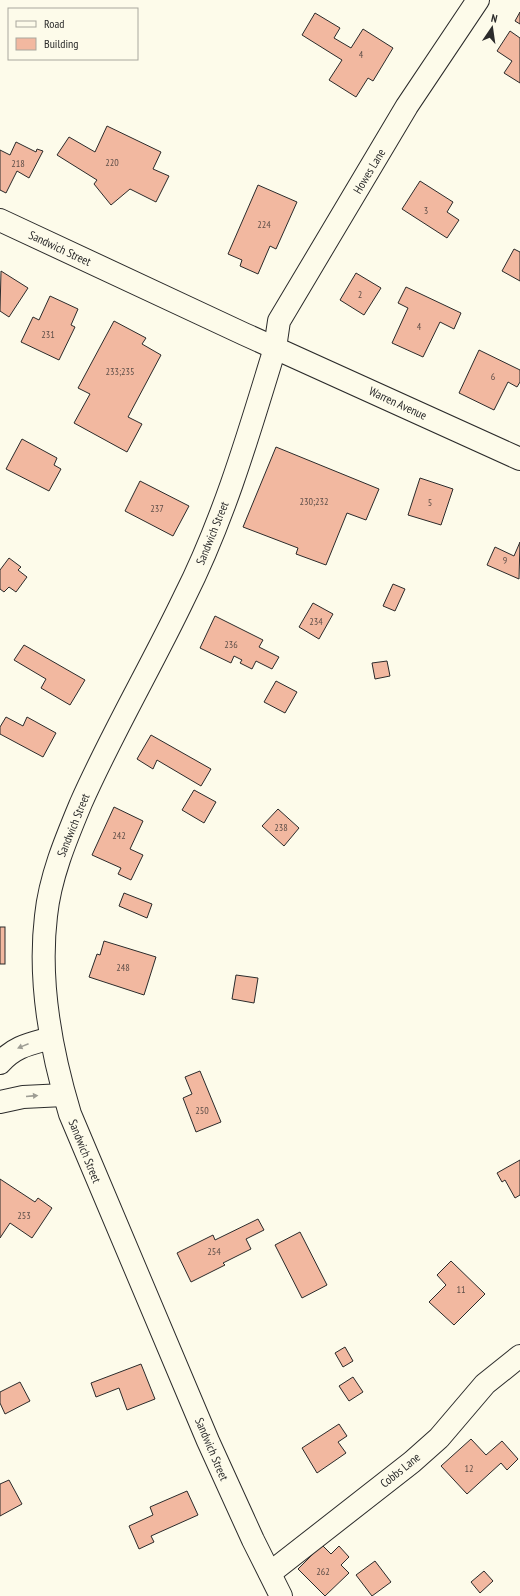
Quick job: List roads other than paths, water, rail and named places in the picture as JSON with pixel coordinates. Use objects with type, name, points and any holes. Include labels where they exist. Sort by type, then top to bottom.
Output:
[{"type":"main road","name":"Howes Lane","points":[[275,348],[279,321],[407,106],[478,0]]},
{"type":"main road","name":"Sandwich Street","points":[[0,220],[275,348],[238,466],[204,554],[185,597],[130,700],[94,772],[58,862],[48,900],[44,939],[45,987],[51,1038],[58,1075],[64,1095],[86,1153],[208,1441],[282,1596]]},
{"type":"main road","name":"Warren Avenue","points":[[275,348],[520,459]]},
{"type":"main road","points":[[0,1063],[9,1052],[26,1045],[51,1038]]},
{"type":"main road","points":[[0,1102],[30,1096],[64,1095]]},
{"type":"main road","name":"Cobbs Lane","points":[[270,1573],[412,1462],[439,1438],[485,1384],[520,1356]]}]
